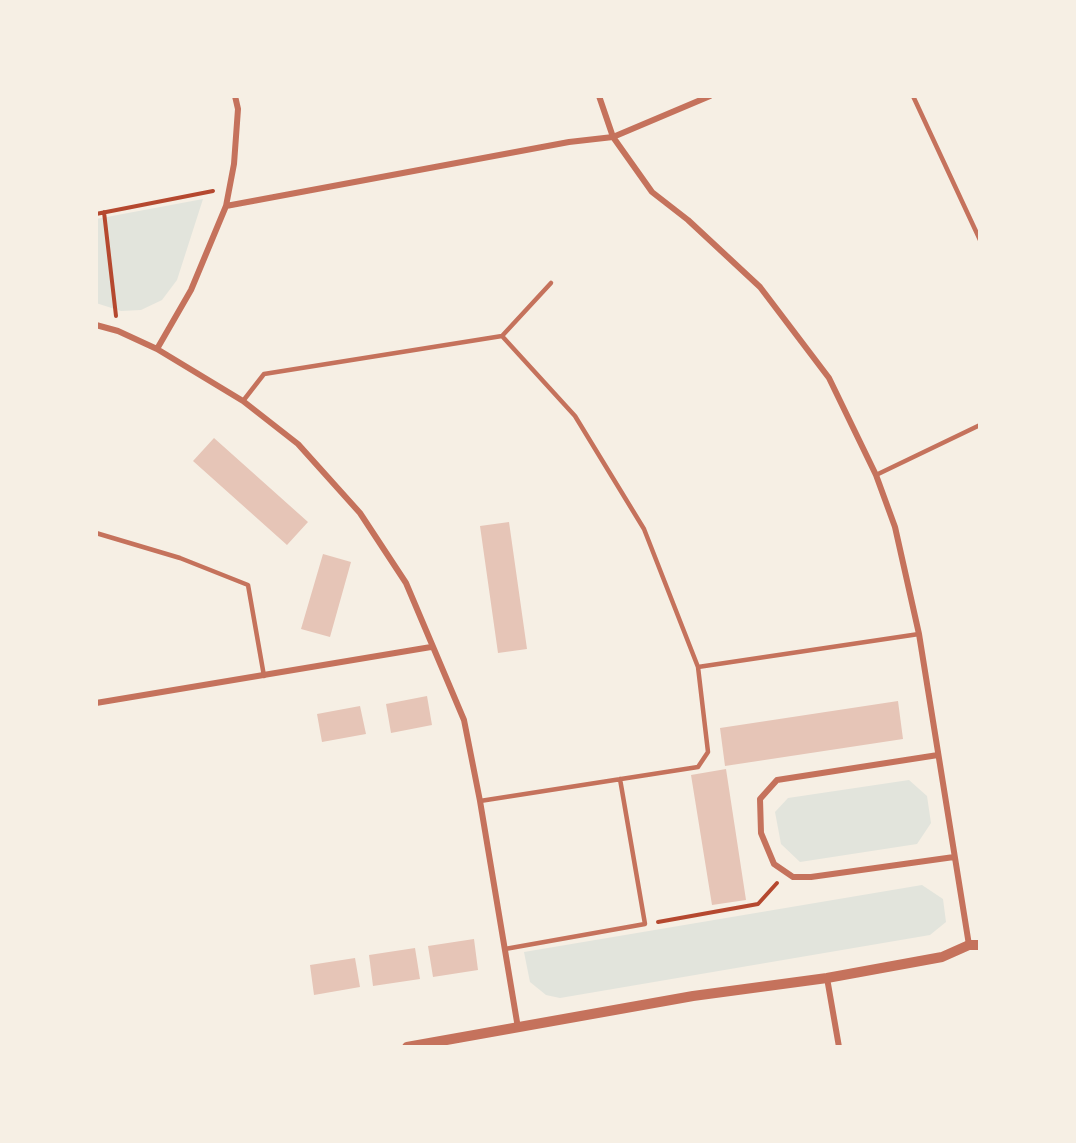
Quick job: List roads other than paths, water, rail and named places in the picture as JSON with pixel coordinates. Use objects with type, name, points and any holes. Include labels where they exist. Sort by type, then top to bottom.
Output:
[{"type":"street","points":[[157,349],[191,290],[226,206],[231,188],[238,109],[235,96]]},
{"type":"street","points":[[407,1047],[693,996],[827,978],[942,957],[975,945],[954,857],[919,634],[895,527],[876,475],[829,378],[760,287],[688,220],[652,192],[613,137],[599,96]]},
{"type":"street","points":[[226,206],[569,142],[613,137],[710,96]]},
{"type":"street","points":[[96,325],[118,331],[157,349],[243,401],[298,444],[360,513],[406,583],[431,647],[464,720],[480,801],[518,1029]]},
{"type":"street","points":[[96,703],[431,647]]},
{"type":"street","points":[[939,755],[777,780],[760,799],[761,833],[774,864],[793,877],[811,877],[954,857]]},
{"type":"street","points":[[827,978],[839,1047]]},
{"type":"lane","points":[[913,96],[980,240]]},
{"type":"lane","points":[[243,401],[264,374],[502,336],[551,283]]},
{"type":"lane","points":[[480,801],[698,766],[708,752],[698,667],[644,529],[575,416],[502,336]]},
{"type":"lane","points":[[876,475],[980,425]]},
{"type":"lane","points":[[96,533],[180,558],[248,585],[264,676]]},
{"type":"lane","points":[[698,667],[919,634]]},
{"type":"lane","points":[[504,949],[645,924],[620,779]]}]
